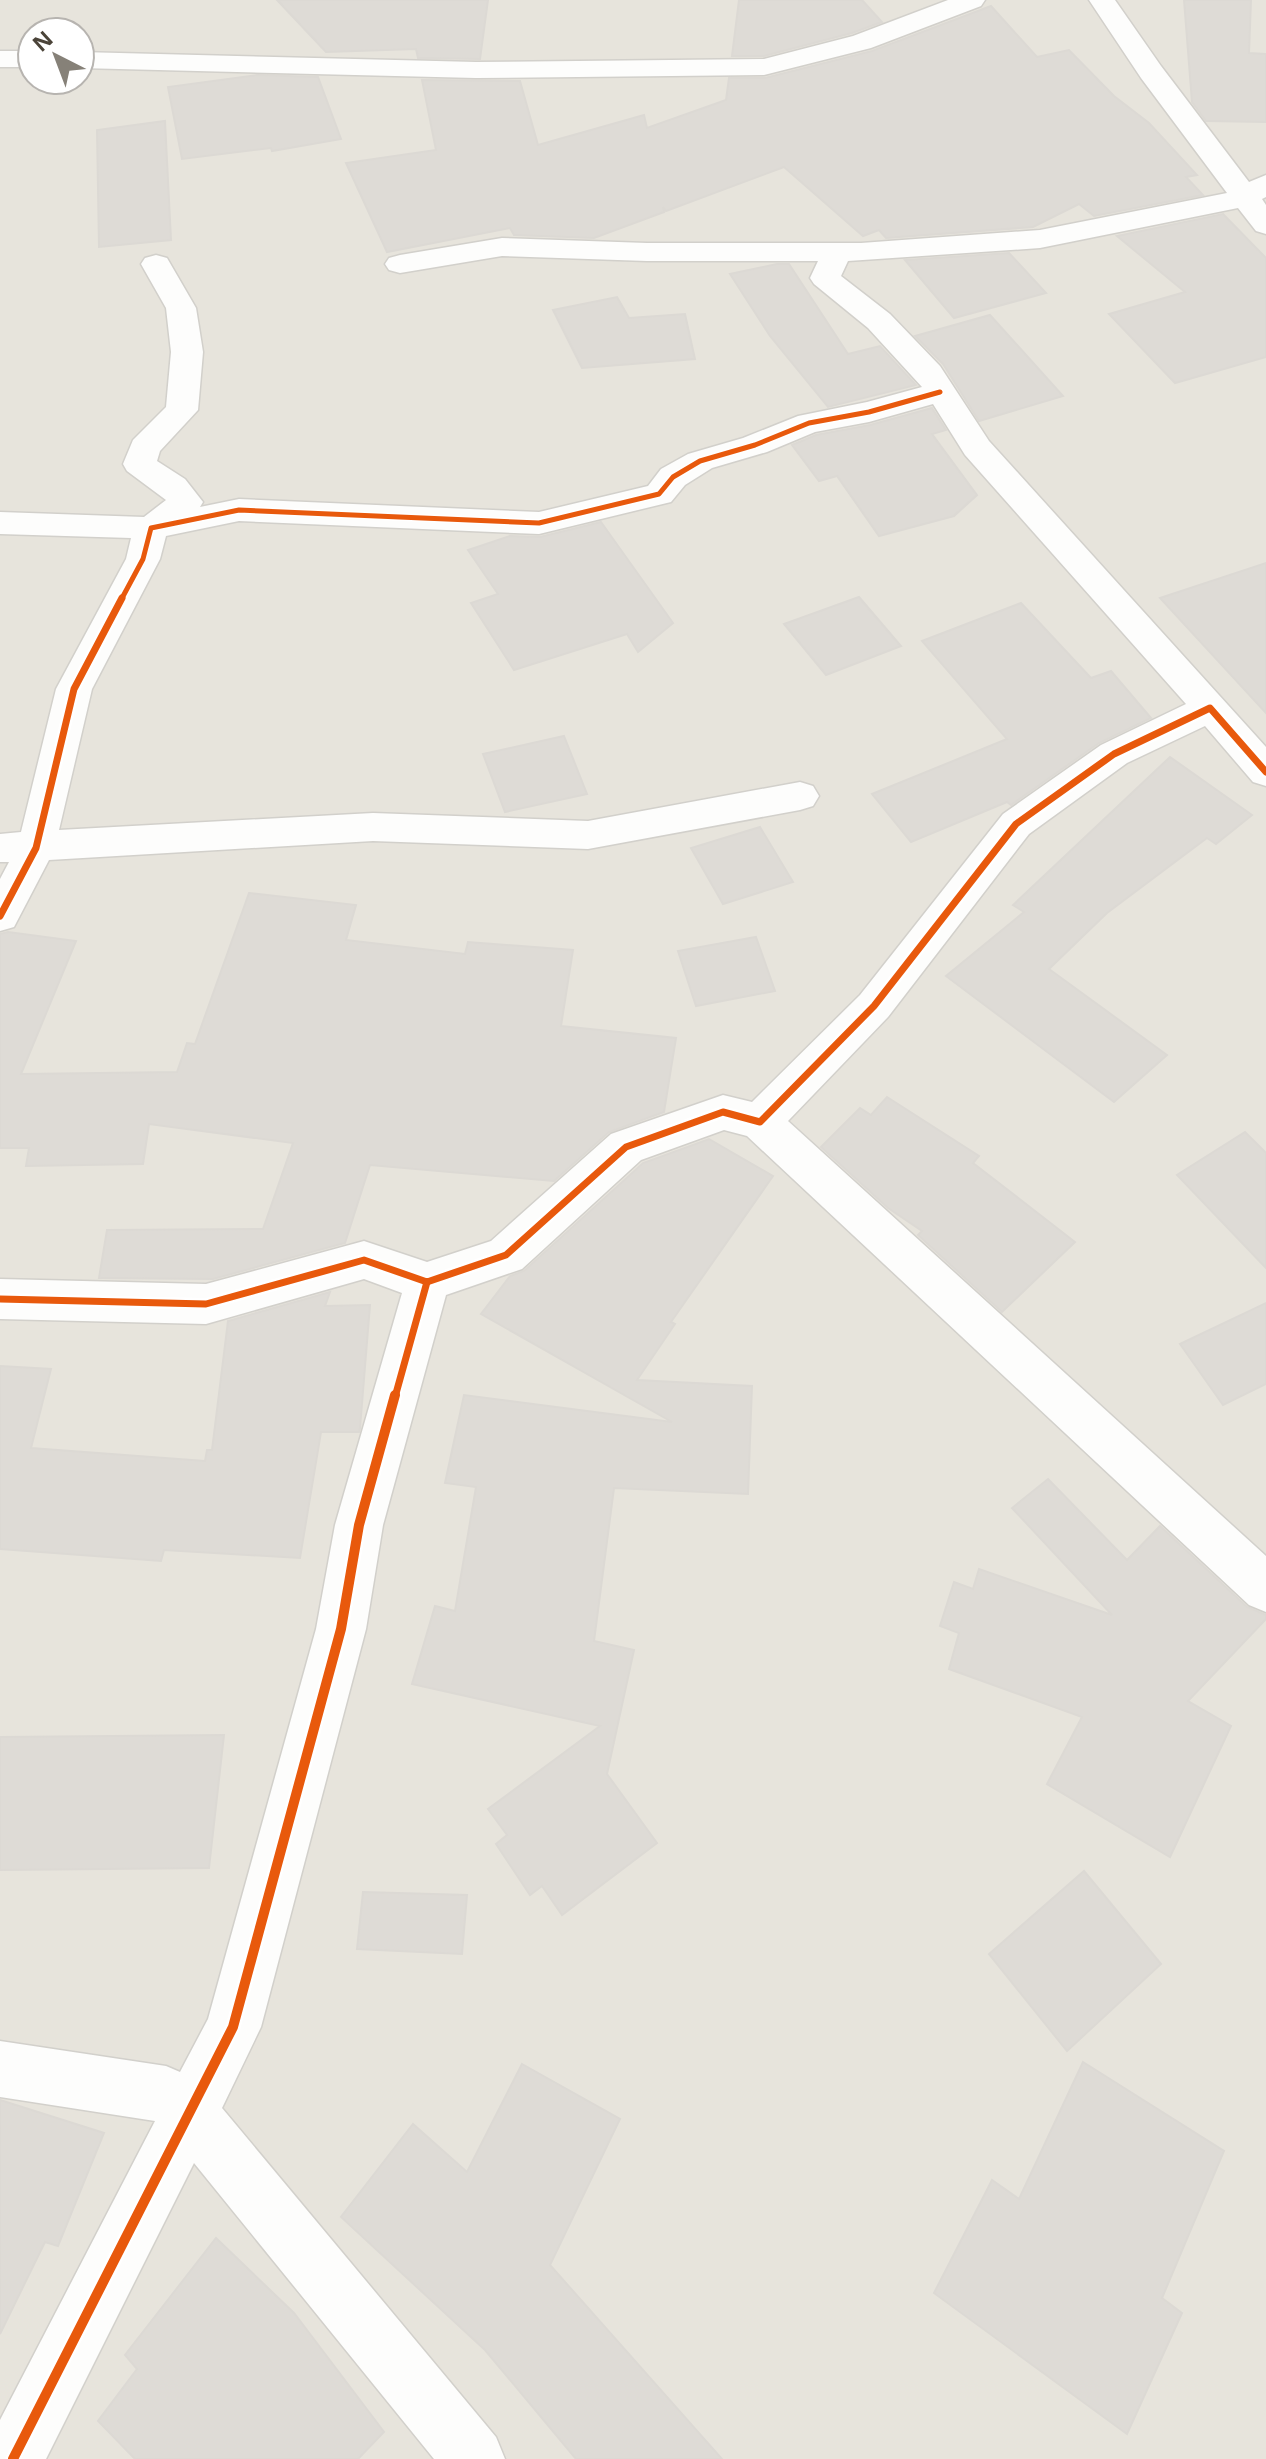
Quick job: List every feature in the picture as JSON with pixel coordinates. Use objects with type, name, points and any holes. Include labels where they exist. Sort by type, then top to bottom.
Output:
[{"type":"street","points":[[96,60],[476,70],[764,67],[862,42],[972,0]]},
{"type":"street","points":[[1102,0],[1255,191],[1266,225]]},
{"type":"street","points":[[400,264],[502,247],[647,252],[832,252],[1040,239],[1255,191]]},
{"type":"street","points":[[832,252],[833,261],[825,278],[879,321],[929,373],[977,448],[1266,772]]},
{"type":"street","points":[[0,916],[18,848],[74,689],[143,559],[151,528],[186,502],[173,487],[139,464],[145,447],[182,410],[187,352],[181,308],[156,264]]},
{"type":"street","points":[[0,523],[151,528],[239,510],[539,523],[659,494],[673,477],[700,461],[755,445],[809,423],[869,412],[940,392]]},
{"type":"street","points":[[760,1122],[874,1006],[1016,824],[1114,754],[1210,708]]},
{"type":"street","points":[[18,848],[373,827],[588,835],[800,796]]},
{"type":"street","points":[[0,1299],[206,1304],[364,1260],[427,1282],[506,1255],[626,1147],[723,1112],[760,1122],[1266,1588]]},
{"type":"street","points":[[13,2459],[233,2027],[341,1629],[359,1525],[427,1282]]},
{"type":"street","points":[[0,2069],[166,2094],[189,2112],[474,2459]]},
{"type":"shaded area","points":[[0,0],[1266,0],[1266,2459],[0,2459]]},
{"type":"building","points":[[277,0],[488,0],[480,59],[418,58],[416,49],[326,52]]},
{"type":"building","points":[[739,0],[862,0],[882,22],[764,56],[732,56]]},
{"type":"building","points":[[1184,0],[1251,0],[1249,53],[1266,54],[1266,122],[1206,121],[1192,102]]},
{"type":"building","points":[[991,6],[1037,57],[1069,50],[1114,96],[1149,123],[1197,175],[1186,177],[1203,195],[1094,216],[1079,204],[1033,227],[886,238],[879,230],[863,236],[784,167],[666,211],[663,207],[664,212],[594,238],[514,235],[510,228],[387,252],[346,163],[436,150],[422,80],[520,81],[538,145],[644,115],[647,128],[726,100],[729,78],[765,78],[872,51]]},
{"type":"building","points":[[257,75],[318,77],[341,139],[272,151],[271,148],[182,159],[168,87]]},
{"type":"building","points":[[165,121],[171,240],[99,247],[97,130]]},
{"type":"building","points":[[1223,214],[1266,258],[1266,357],[1175,383],[1109,314],[1185,292],[1117,236]]},
{"type":"building","points":[[1009,253],[1046,293],[954,318],[905,260]]},
{"type":"building","points":[[789,264],[848,354],[880,346],[916,385],[828,407],[770,336],[730,274]]},
{"type":"building","points":[[617,297],[629,318],[685,314],[695,359],[582,368],[553,310]]},
{"type":"building","points":[[990,315],[1063,396],[979,421],[943,364],[915,336]]},
{"type":"building","points":[[932,408],[946,430],[932,434],[977,495],[954,516],[879,536],[837,476],[819,481],[792,445],[816,435],[870,425]]},
{"type":"building","points":[[601,522],[673,623],[638,652],[627,634],[514,670],[471,603],[498,594],[468,550],[510,536],[540,537]]},
{"type":"building","points":[[1266,563],[1266,713],[1160,598]]},
{"type":"building","points":[[859,597],[901,646],[826,675],[784,624]]},
{"type":"building","points":[[1021,603],[1091,678],[1111,671],[1151,718],[1099,743],[1011,805],[1007,802],[911,842],[872,794],[1007,739],[922,641]]},
{"type":"building","points":[[564,736],[587,794],[505,812],[483,754]]},
{"type":"building","points":[[1170,757],[1252,815],[1216,844],[1207,838],[1107,913],[1049,969],[1167,1055],[1114,1102],[946,976],[1024,912],[1013,905]]},
{"type":"building","points":[[760,827],[793,882],[723,904],[691,848]]},
{"type":"building","points":[[249,893],[356,905],[346,940],[465,954],[468,942],[573,950],[561,1026],[676,1038],[664,1112],[609,1132],[554,1181],[370,1165],[345,1243],[213,1279],[99,1278],[107,1230],[263,1229],[293,1143],[149,1124],[143,1164],[26,1166],[29,1148],[0,1148],[0,934],[8,932],[76,941],[21,1074],[177,1072],[187,1043],[195,1044]]},
{"type":"building","points":[[756,937],[775,991],[696,1006],[678,951]]},
{"type":"building","points":[[887,1097],[979,1156],[973,1163],[1075,1242],[1002,1312],[918,1235],[922,1231],[888,1208],[821,1147],[860,1108],[871,1115]]},
{"type":"building","points":[[1245,1132],[1266,1153],[1266,1268],[1177,1175]]},
{"type":"building","points":[[709,1139],[773,1176],[671,1322],[675,1324],[637,1380],[752,1386],[748,1494],[614,1488],[594,1641],[634,1650],[607,1774],[657,1843],[562,1915],[542,1886],[530,1895],[496,1844],[507,1835],[488,1809],[600,1726],[412,1684],[435,1606],[455,1611],[476,1487],[445,1483],[464,1395],[672,1422],[481,1314],[510,1276],[524,1271],[643,1163]]},
{"type":"building","points":[[330,1292],[325,1306],[370,1305],[360,1428],[359,1432],[321,1432],[300,1558],[164,1550],[161,1561],[0,1549],[0,1366],[51,1369],[31,1448],[205,1461],[207,1450],[212,1450],[228,1321]]},
{"type":"building","points":[[1266,1303],[1266,1384],[1223,1405],[1180,1344]]},
{"type":"building","points":[[1048,1479],[1127,1560],[1160,1526],[1247,1607],[1266,1615],[1266,1619],[1188,1701],[1231,1726],[1170,1857],[1047,1784],[1082,1717],[949,1669],[959,1633],[940,1626],[954,1582],[973,1589],[979,1569],[1112,1615],[1012,1508]]},
{"type":"building","points":[[224,1735],[209,1868],[0,1870],[0,1737]]},
{"type":"building","points":[[1084,1871],[1161,1964],[1067,2051],[989,1954]]},
{"type":"building","points":[[363,1892],[467,1895],[462,1954],[357,1949]]},
{"type":"building","points":[[1083,2062],[1224,2151],[1162,2298],[1182,2313],[1127,2434],[934,2293],[992,2180],[1019,2199]]},
{"type":"building","points":[[522,2064],[620,2119],[550,2265],[722,2459],[576,2459],[485,2350],[341,2217],[413,2124],[467,2172]]},
{"type":"building","points":[[0,2100],[104,2133],[58,2246],[45,2242],[0,2334]]},
{"type":"building","points":[[216,2238],[294,2313],[384,2432],[358,2459],[135,2459],[98,2421],[137,2369],[125,2355]]},
{"type":"cycle path","points":[[0,916],[36,848],[74,689],[143,559],[151,528],[239,510],[539,523],[659,494],[673,477],[700,461],[755,445],[809,423],[869,412],[940,392]]},
{"type":"cycle path","points":[[0,1299],[206,1304],[364,1260],[427,1282],[506,1255],[626,1147],[723,1112],[760,1122],[874,1006],[1016,824],[1114,754],[1210,708],[1266,772]]},
{"type":"cycle path","points":[[13,2459],[233,2027],[341,1629],[359,1525],[427,1282]]}]
